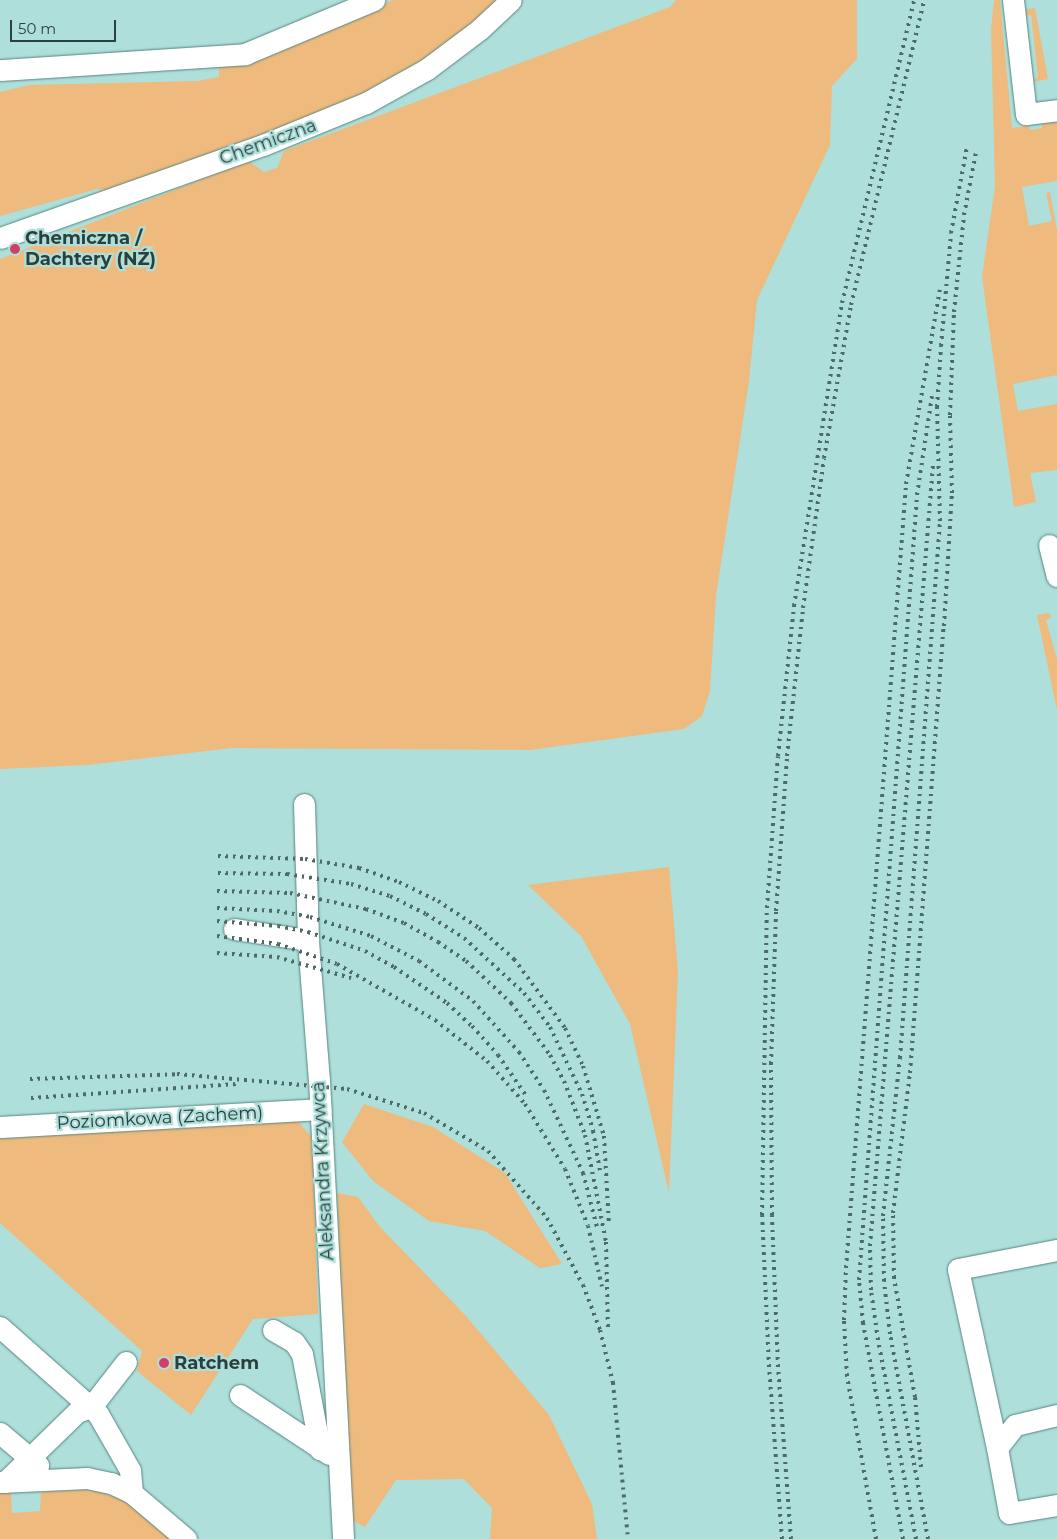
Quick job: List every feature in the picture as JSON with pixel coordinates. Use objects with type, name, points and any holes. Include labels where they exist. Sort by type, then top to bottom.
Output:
[{"type":"street","points":[[0,70],[246,54],[374,0]]},
{"type":"street","name":"Chemiczna","points":[[0,238],[344,113],[427,69],[480,29],[511,0]]},
{"type":"street","points":[[1013,0],[1026,114],[1057,110]]},
{"type":"street","points":[[1049,544],[1057,576]]},
{"type":"street","name":"Aleksandra Krzywca","points":[[304,804],[308,940],[320,1109],[343,1539]]},
{"type":"street","points":[[234,929],[308,940]]},
{"type":"street","name":"Poziomkowa (Zachem)","points":[[0,1127],[320,1109]]},
{"type":"street","points":[[1057,1250],[958,1269],[997,1448],[1009,1513],[1057,1505]]},
{"type":"street","points":[[0,1327],[91,1407],[130,1470],[132,1494]]},
{"type":"street","points":[[273,1330],[294,1342],[302,1354],[320,1449]]},
{"type":"street","points":[[2,1482],[77,1412],[91,1407],[126,1362]]},
{"type":"street","points":[[240,1395],[340,1462]]},
{"type":"street","points":[[997,1448],[1015,1425],[1057,1415]]},
{"type":"street","points":[[0,1433],[55,1480]]},
{"type":"street","points":[[2,1482],[87,1478],[111,1483],[132,1494],[186,1539]]},
{"type":"shaded area","points":[[393,0],[500,0],[447,45],[346,104],[107,190],[97,189],[0,216],[0,92],[29,85],[197,81],[219,77],[219,66],[246,65]]},
{"type":"shaded area","points":[[676,0],[857,0],[857,59],[832,86],[830,145],[757,300],[749,381],[716,596],[710,691],[702,716],[684,729],[530,750],[232,748],[87,765],[0,769],[0,259],[225,170],[250,162],[264,172],[277,168],[284,151],[670,7]]},
{"type":"shaded area","points":[[994,0],[1000,0],[1012,128],[1027,126],[1026,117],[1030,130],[1042,128],[1041,118],[1057,115],[1057,181],[1022,187],[1029,226],[1052,221],[1046,193],[1050,192],[1057,231],[1057,375],[1013,384],[1018,411],[1057,404],[1057,470],[1030,473],[1036,502],[1014,507],[982,277],[995,186],[991,29]]},
{"type":"shaded area","points":[[1035,8],[1048,79],[1028,83],[1038,77],[1031,15],[1021,16],[1022,10]]},
{"type":"shaded area","points":[[1050,613],[1051,618],[1046,620],[1057,659],[1057,710],[1037,615]]},
{"type":"shaded area","points":[[669,867],[678,972],[669,1193],[630,1024],[581,936],[528,885]]},
{"type":"shaded area","points":[[364,1104],[433,1127],[505,1173],[562,1264],[540,1268],[485,1231],[429,1221],[373,1181],[342,1142]]},
{"type":"shaded area","points":[[281,1116],[298,1121],[312,1138],[318,1314],[253,1319],[191,1415],[137,1371],[142,1351],[0,1223],[0,1134]]},
{"type":"shaded area","points":[[337,1193],[358,1197],[380,1227],[466,1316],[549,1415],[592,1504],[597,1539],[490,1539],[492,1508],[464,1479],[396,1480],[365,1527],[351,1520]]},
{"type":"shaded area","points":[[91,1489],[126,1501],[170,1539],[0,1539],[0,1492],[11,1491],[12,1513],[40,1511],[41,1492]]},
{"type":"railway","points":[[782,1539],[769,1367],[762,1215],[767,908],[778,756],[794,606],[842,303],[914,0]]},
{"type":"railway","points":[[791,1539],[778,1367],[772,1215],[771,1064],[776,911],[787,756],[803,608],[824,458],[851,305],[924,0]]},
{"type":"railway","points":[[928,1539],[890,1334],[884,1281],[883,1216],[900,1058],[940,521],[937,407],[941,346],[951,233],[967,147]]},
{"type":"railway","points":[[921,1467],[915,1397],[894,1278],[893,1213],[910,1073],[944,626],[952,493],[950,415],[954,312],[964,215],[976,152]]},
{"type":"railway","points":[[876,1539],[847,1376],[844,1320],[846,1268],[906,484],[940,290]]},
{"type":"railway","points":[[903,1539],[863,1323],[859,1280],[917,495],[932,396]]},
{"type":"railway","points":[[916,1539],[878,1340],[871,1290],[870,1246],[933,465]]},
{"type":"railway","points":[[218,856],[305,859],[359,868],[399,882],[438,901],[479,928],[514,959],[565,1028],[583,1066],[604,1136],[609,1226]]},
{"type":"railway","points":[[218,873],[287,874],[351,884],[390,896],[426,914],[464,938],[524,993],[550,1027],[582,1094],[593,1131],[600,1170]]},
{"type":"railway","points":[[217,891],[290,893],[366,909],[404,923],[438,942],[466,961],[511,1003],[550,1055],[564,1081],[585,1135],[606,1242],[608,1329]]},
{"type":"railway","points":[[217,908],[277,911],[310,917],[371,936],[419,961],[473,1001],[519,1052],[544,1090],[583,1173],[597,1227]]},
{"type":"railway","points":[[217,921],[278,926],[308,932],[365,951],[394,967],[447,1003],[472,1026],[498,1055],[527,1097]]},
{"type":"railway","points":[[217,936],[278,944],[337,964],[435,1020],[487,1061],[525,1104],[565,1169],[588,1226],[603,1291]]},
{"type":"railway","points":[[217,953],[277,957],[351,978]]},
{"type":"railway","points":[[30,1079],[177,1074],[347,1089],[424,1113],[488,1151],[547,1218],[583,1285],[600,1330],[613,1383],[628,1539]]},
{"type":"railway","points":[[31,1098],[237,1084]]},
{"type":"place","name":"Chemiczna / Dachtery (NŹ)","points":[[15,249]]},
{"type":"place","name":"Ratchem","points":[[164,1363]]}]
